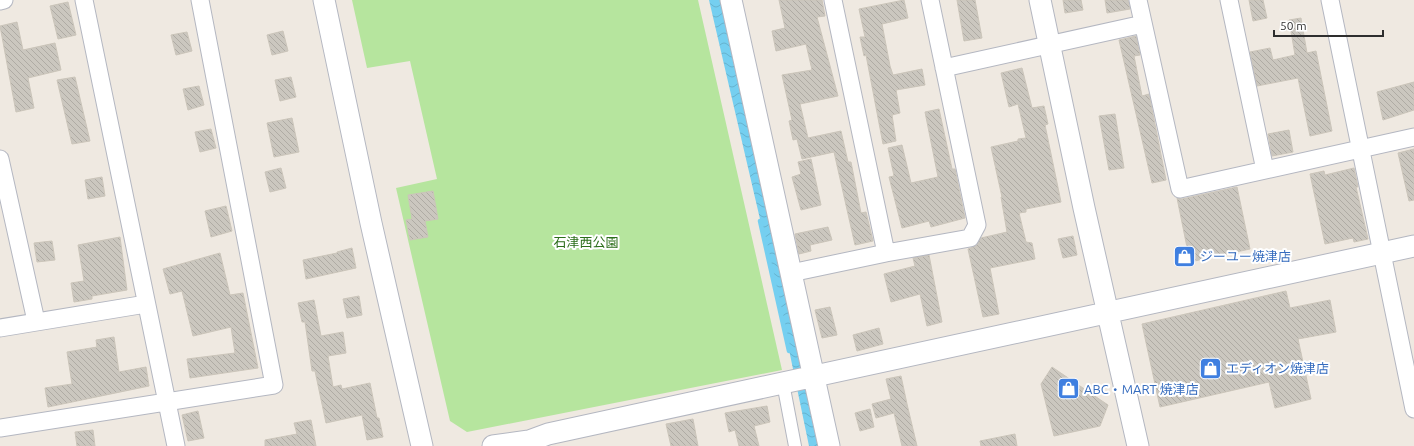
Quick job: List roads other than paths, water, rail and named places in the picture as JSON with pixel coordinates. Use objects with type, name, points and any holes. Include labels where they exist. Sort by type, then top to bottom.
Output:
[{"type":"street","points":[[0,1],[4,0]]},
{"type":"street","points":[[84,0],[176,446]]},
{"type":"street","points":[[0,428],[274,385],[200,0]]},
{"type":"street","points":[[324,0],[371,223],[422,446]]},
{"type":"street","points":[[731,0],[829,446]]},
{"type":"street","points":[[833,0],[886,253]]},
{"type":"street","points":[[791,273],[886,253],[970,238],[977,225],[930,0]]},
{"type":"street","points":[[1040,0],[1084,208],[1138,446]]},
{"type":"street","points":[[1138,0],[1180,189],[1414,137]]},
{"type":"street","points":[[1229,0],[1265,170]]},
{"type":"street","points":[[1330,0],[1414,409]]},
{"type":"street","points":[[944,68],[1143,24]]},
{"type":"street","points":[[0,159],[36,321]]},
{"type":"street","points":[[493,446],[529,441],[548,434],[1414,246]]},
{"type":"street","points":[[0,328],[146,304]]},
{"type":"street","points":[[783,384],[795,446]]},
{"type":"water","points":[[709,0],[721,0],[818,446],[809,446],[777,292]]},
{"type":"waterway","points":[[760,221],[789,351]]},
{"type":"place","name":"ジーユー焼津店","points":[[1184,256]]},
{"type":"place","name":"エディオン焼津店","points":[[1210,368]]},
{"type":"place","name":"ABC・MART 焼津店","points":[[1068,389]]},
{"type":"park label","name":"石津西公園","points":[[586,242]]}]
